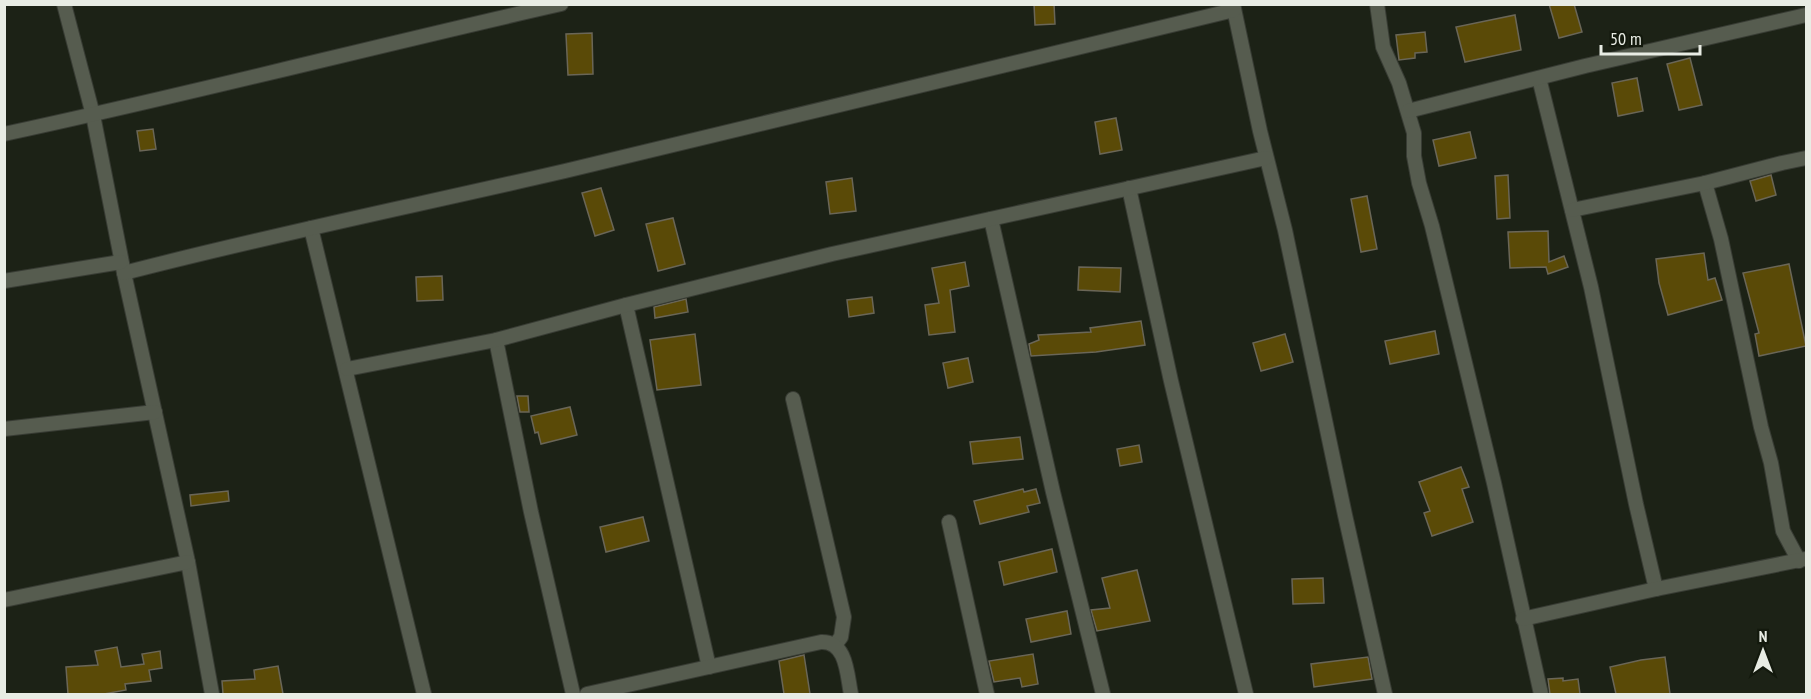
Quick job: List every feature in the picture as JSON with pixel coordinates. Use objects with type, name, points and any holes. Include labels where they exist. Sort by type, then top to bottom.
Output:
[{"type":"street","points":[[64,4],[93,115],[122,268],[189,562],[212,694]]},
{"type":"street","points":[[4,134],[561,4]]},
{"type":"street","points":[[1377,4],[1383,47],[1399,83],[1408,111],[1419,183],[1432,226],[1494,483],[1541,694]]},
{"type":"street","points":[[4,281],[122,268],[311,228],[871,100],[1234,7],[1266,158],[1285,230],[1385,694]]},
{"type":"street","points":[[1408,111],[1806,15]]},
{"type":"street","points":[[1539,78],[1591,287],[1656,589]]},
{"type":"street","points":[[347,369],[496,340],[832,254],[1266,158]]},
{"type":"street","points":[[1572,210],[1705,183],[1806,158]]},
{"type":"street","points":[[1523,619],[1656,589],[1803,560],[1783,531],[1771,463],[1758,416],[1721,239],[1705,183]]},
{"type":"street","points":[[1129,188],[1174,392],[1246,694]]},
{"type":"street","points":[[991,219],[1053,492],[1103,694]]},
{"type":"street","points":[[311,228],[424,694]]},
{"type":"street","points":[[626,305],[709,667]]},
{"type":"street","points":[[496,340],[531,512],[573,694]]},
{"type":"street","points":[[793,399],[844,617],[841,637],[835,645]]},
{"type":"street","points":[[4,429],[155,412]]},
{"type":"street","points":[[949,522],[987,694]]},
{"type":"street","points":[[4,600],[189,562]]},
{"type":"street","points":[[587,694],[829,641],[841,652],[851,694]]},
{"type":"building","points":[[1034,4],[1054,4],[1055,24],[1035,25]]},
{"type":"building","points":[[1549,4],[1574,4],[1582,32],[1559,38]]},
{"type":"building","points":[[1515,15],[1521,50],[1465,62],[1456,27]]},
{"type":"building","points":[[1425,32],[1427,52],[1415,53],[1415,58],[1399,60],[1396,35]]},
{"type":"building","points":[[592,33],[593,74],[568,75],[566,34]]},
{"type":"building","points":[[1690,58],[1702,105],[1679,110],[1667,64]]},
{"type":"building","points":[[1637,78],[1643,111],[1618,116],[1612,83]]},
{"type":"building","points":[[1116,118],[1122,150],[1100,154],[1095,122]]},
{"type":"building","points":[[153,129],[156,149],[140,151],[137,131]]},
{"type":"building","points":[[1470,132],[1476,158],[1439,166],[1433,140]]},
{"type":"building","points":[[1508,175],[1510,218],[1497,219],[1495,176]]},
{"type":"building","points":[[1771,175],[1776,195],[1756,201],[1750,181]]},
{"type":"building","points":[[852,178],[856,211],[830,214],[826,182]]},
{"type":"building","points":[[601,188],[614,230],[595,236],[582,193]]},
{"type":"building","points":[[1367,196],[1377,249],[1361,252],[1351,199]]},
{"type":"building","points":[[673,218],[685,264],[658,271],[646,224]]},
{"type":"building","points":[[1548,231],[1549,262],[1564,256],[1568,267],[1548,274],[1546,267],[1510,268],[1508,232]]},
{"type":"building","points":[[1704,253],[1708,280],[1715,278],[1722,300],[1668,315],[1659,283],[1656,259]]},
{"type":"building","points":[[965,262],[969,286],[950,290],[955,332],[929,335],[925,305],[939,303],[932,268]]},
{"type":"building","points":[[1789,264],[1806,346],[1759,356],[1755,334],[1759,333],[1743,273]]},
{"type":"building","points":[[1079,267],[1121,268],[1120,292],[1078,290]]},
{"type":"building","points":[[442,276],[443,300],[417,301],[416,277]]},
{"type":"building","points":[[872,297],[874,313],[849,317],[847,300]]},
{"type":"building","points":[[686,299],[688,312],[655,318],[654,307]]},
{"type":"building","points":[[1141,321],[1145,345],[1096,352],[1031,356],[1029,344],[1039,340],[1038,335],[1091,332],[1090,328]]},
{"type":"building","points":[[1435,331],[1439,354],[1390,364],[1385,341]]},
{"type":"building","points":[[695,334],[701,385],[657,390],[650,340]]},
{"type":"building","points":[[1285,334],[1293,362],[1261,371],[1253,343]]},
{"type":"building","points":[[968,358],[973,382],[948,388],[943,363]]},
{"type":"building","points":[[517,396],[528,396],[529,412],[520,412]]},
{"type":"building","points":[[570,407],[577,435],[541,444],[538,432],[535,433],[531,416]]},
{"type":"building","points":[[1020,437],[1023,459],[973,464],[970,442]]},
{"type":"building","points":[[1139,445],[1142,462],[1120,466],[1117,449]]},
{"type":"building","points":[[1461,467],[1469,487],[1462,489],[1473,522],[1432,536],[1424,513],[1430,511],[1419,482]]},
{"type":"building","points":[[1023,489],[1024,492],[1036,489],[1040,503],[1027,506],[1029,512],[980,524],[974,501]]},
{"type":"building","points":[[228,491],[229,501],[191,506],[190,495]]},
{"type":"building","points":[[643,517],[649,541],[606,552],[600,527]]},
{"type":"building","points":[[1052,549],[1057,572],[1004,585],[999,562]]},
{"type":"building","points":[[1137,570],[1150,621],[1097,631],[1091,610],[1110,608],[1102,578]]},
{"type":"building","points":[[1323,578],[1324,603],[1293,604],[1292,579]]},
{"type":"building","points":[[1067,611],[1071,634],[1031,642],[1026,619]]},
{"type":"building","points":[[117,647],[121,667],[144,664],[142,654],[160,651],[162,668],[149,670],[151,681],[125,684],[126,690],[104,694],[68,694],[66,667],[98,665],[95,651]]},
{"type":"building","points":[[1033,654],[1038,684],[1022,687],[1020,678],[994,682],[989,661]]},
{"type":"building","points":[[804,655],[810,694],[784,694],[779,661]]},
{"type":"building","points":[[1368,657],[1372,679],[1314,687],[1311,664]]},
{"type":"building","points":[[1665,657],[1670,694],[1616,694],[1610,667]]},
{"type":"building","points":[[278,666],[283,694],[223,694],[222,681],[255,679],[254,670]]},
{"type":"building","points":[[1563,678],[1563,681],[1578,679],[1580,694],[1550,694],[1548,679]]}]
